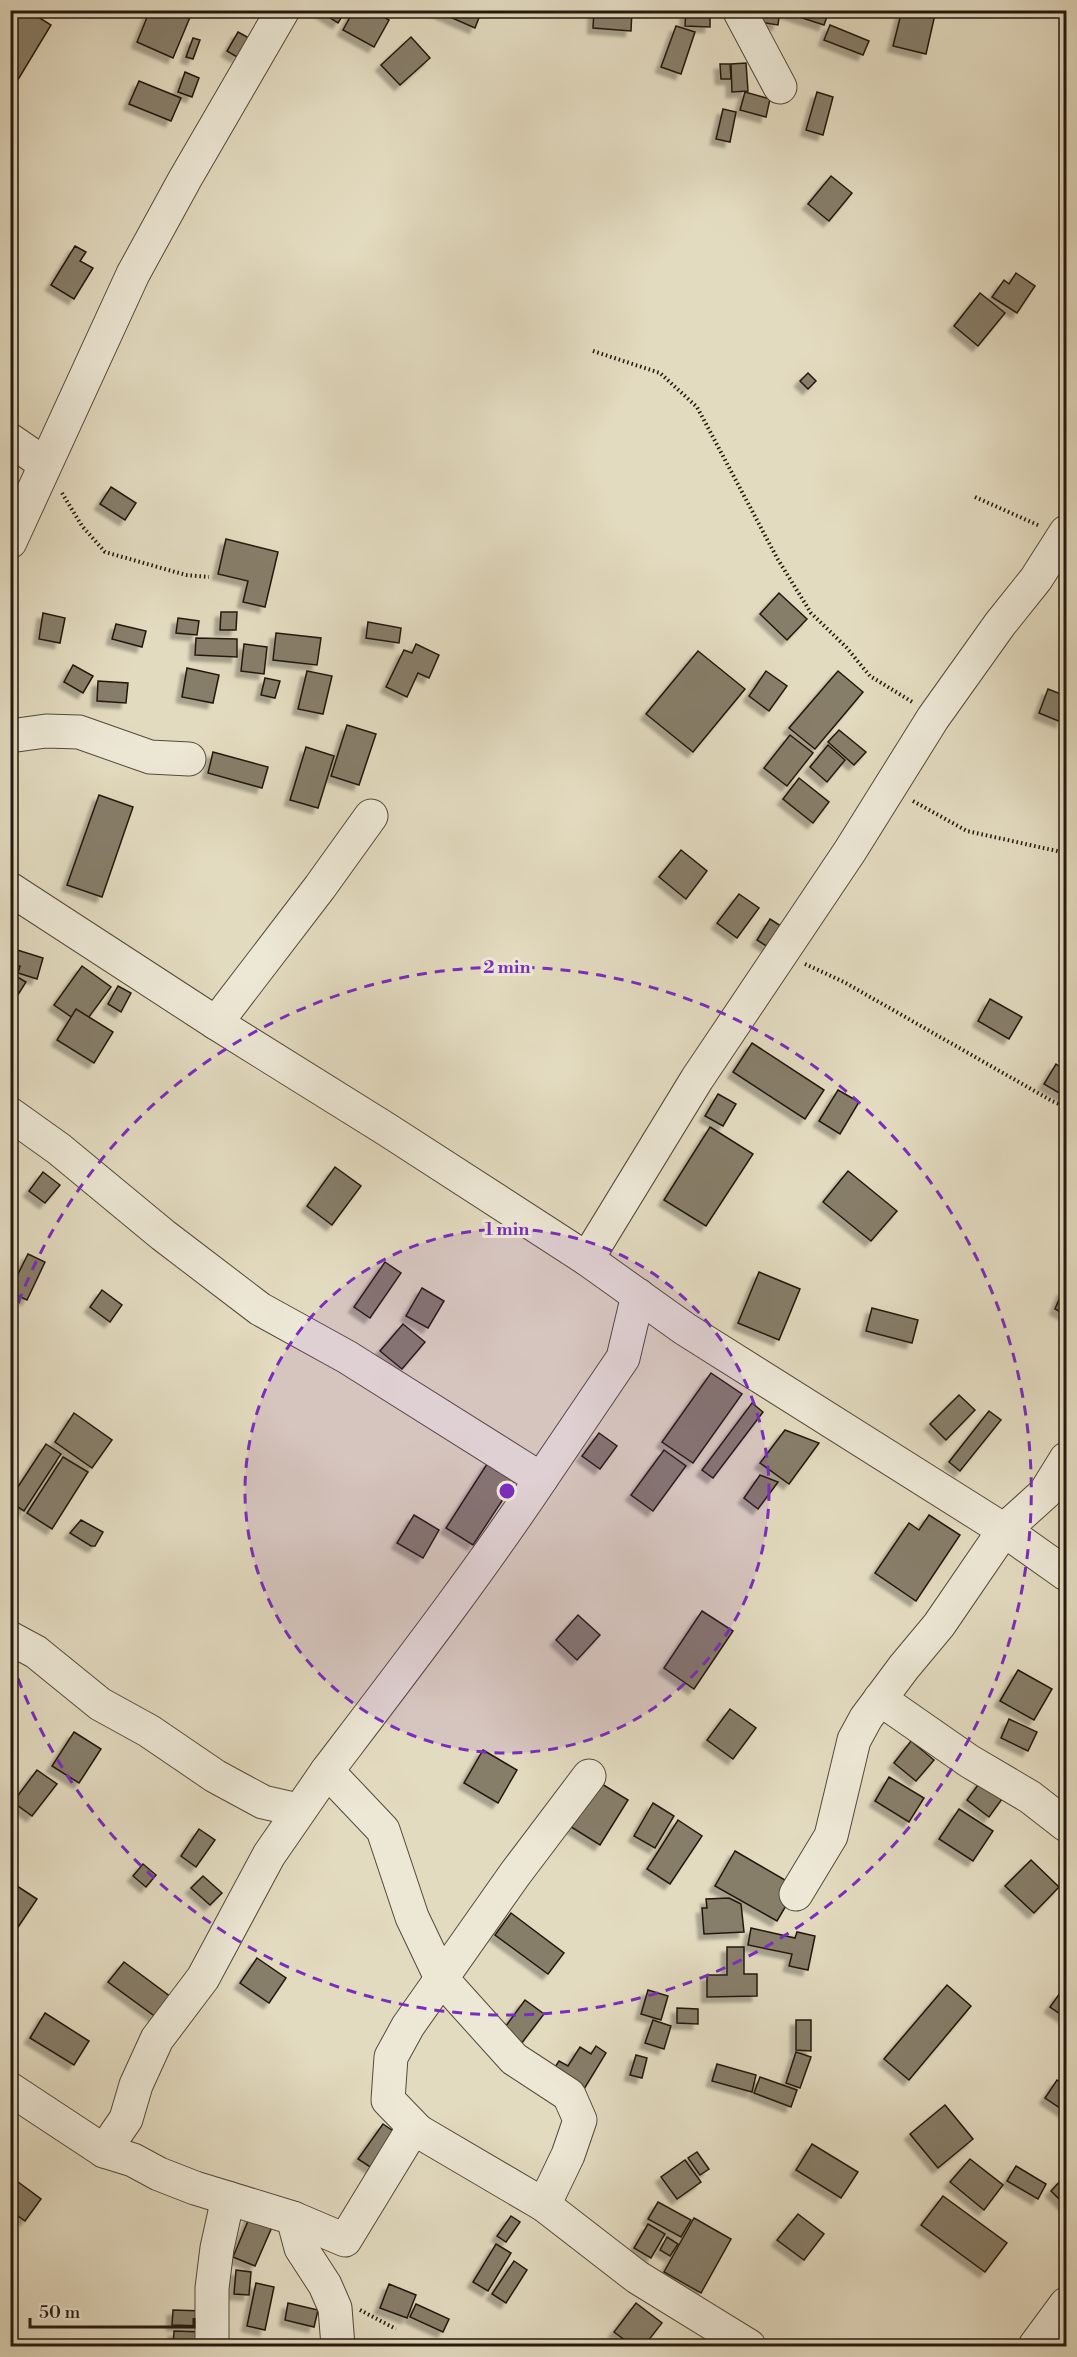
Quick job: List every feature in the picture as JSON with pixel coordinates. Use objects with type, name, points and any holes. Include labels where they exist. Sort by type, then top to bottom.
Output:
[{"type":"street","points":[[739,10],[780,87]]},
{"type":"street","points":[[10,542],[133,274],[280,12]]},
{"type":"street","points":[[10,440],[45,464]]},
{"type":"street","points":[[587,1259],[697,1079],[783,953],[933,718],[1000,624],[1036,579],[1064,534]]},
{"type":"street","points":[[10,736],[46,731],[79,732],[150,757],[189,759]]},
{"type":"street","points":[[216,1023],[371,816]]},
{"type":"street","points":[[10,889],[587,1259],[685,1329],[1004,1530],[1066,1574]]},
{"type":"street","points":[[10,1114],[59,1149],[122,1202],[260,1309],[347,1357],[541,1479]]},
{"type":"street","points":[[104,2151],[126,2119],[136,2085],[157,2039],[203,1978],[269,1855],[298,1810],[432,1634],[501,1538],[623,1358],[638,1295]]},
{"type":"street","points":[[796,1894],[831,1836],[854,1740],[880,1699],[939,1625],[1004,1530],[1045,1493],[1066,1459]]},
{"type":"street","points":[[10,1638],[36,1652],[100,1704],[149,1731],[215,1776],[263,1802],[298,1810]]},
{"type":"street","points":[[880,1699],[969,1761],[1030,1797],[1066,1825]]},
{"type":"street","points":[[327,1771],[383,1830],[412,1917],[441,1978],[514,2059],[569,2095],[580,2120],[568,2155],[544,2205]]},
{"type":"street","points":[[589,1776],[515,1874],[408,2026],[391,2057],[388,2100],[418,2131],[544,2205],[718,2335],[749,2346]]},
{"type":"street","points":[[10,2089],[104,2151],[134,2160],[159,2175],[294,2218],[345,2240],[409,2135],[418,2131]]},
{"type":"street","points":[[212,2346],[212,2288],[217,2248],[228,2198]]},
{"type":"street","points":[[294,2218],[301,2248],[325,2284],[335,2308],[338,2346]]},
{"type":"street","points":[[1035,2346],[1066,2304]]},
{"type":"path","points":[[593,351],[660,373],[697,407],[777,558],[811,613],[846,647],[870,676],[902,694],[933,718]]},
{"type":"path","points":[[45,464],[82,526],[105,552],[186,575],[209,577]]},
{"type":"path","points":[[975,497],[1064,534]]},
{"type":"path","points":[[889,788],[967,831],[1066,853]]},
{"type":"path","points":[[783,953],[844,982],[1066,1107]]},
{"type":"path","points":[[335,2308],[364,2310],[396,2330]]},
{"type":"building","points":[[10,10],[27,10],[51,25],[16,83],[10,79]]},
{"type":"building","points":[[150,10],[193,10],[173,58],[137,42]]},
{"type":"building","points":[[318,10],[346,10],[338,23]]},
{"type":"building","points":[[354,10],[372,10],[389,20],[374,47],[343,30]]},
{"type":"building","points":[[434,10],[482,10],[475,28]]},
{"type":"building","points":[[594,10],[632,10],[631,31],[593,28]]},
{"type":"building","points":[[686,10],[710,10],[710,27],[685,26]]},
{"type":"building","points":[[761,10],[780,10],[778,25],[760,22]]},
{"type":"building","points":[[788,10],[829,11],[824,25],[787,13]]},
{"type":"building","points":[[902,10],[936,10],[926,54],[893,46]]},
{"type":"building","points":[[830,25],[869,41],[863,55],[824,40]]},
{"type":"building","points":[[676,26],[695,32],[681,74],[661,67]]},
{"type":"building","points":[[238,32],[249,38],[237,57],[227,51]]},
{"type":"building","points":[[411,37],[430,58],[400,85],[381,65]]},
{"type":"building","points":[[193,38],[200,40],[193,59],[186,57]]},
{"type":"building","points":[[746,63],[748,91],[732,92],[731,64]]},
{"type":"building","points":[[720,64],[730,64],[731,79],[721,79]]},
{"type":"building","points":[[185,72],[199,78],[192,97],[178,92]]},
{"type":"building","points":[[139,81],[181,98],[171,121],[129,104]]},
{"type":"building","points":[[745,92],[770,99],[766,117],[740,110]]},
{"type":"building","points":[[817,92],[833,97],[823,135],[806,130]]},
{"type":"building","points":[[723,109],[736,112],[730,142],[716,139]]},
{"type":"building","points":[[831,176],[852,193],[829,221],[808,204]]},
{"type":"building","points":[[75,246],[86,252],[80,261],[93,268],[74,299],[51,285]]},
{"type":"building","points":[[1016,273],[1035,286],[1017,313],[992,297],[1004,280],[1009,284]]},
{"type":"building","points":[[980,293],[1005,313],[978,346],[954,326]]},
{"type":"building","points":[[808,373],[816,381],[808,389],[800,381]]},
{"type":"building","points":[[111,487],[136,503],[125,520],[100,504]]},
{"type":"building","points":[[226,539],[278,552],[265,607],[243,602],[248,581],[218,574]]},
{"type":"building","points":[[779,593],[807,619],[787,640],[760,614]]},
{"type":"building","points":[[221,612],[237,612],[236,630],[220,630]]},
{"type":"building","points":[[43,613],[65,618],[60,643],[39,639]]},
{"type":"building","points":[[178,618],[199,621],[197,635],[176,633]]},
{"type":"building","points":[[368,622],[401,628],[399,643],[366,638]]},
{"type":"building","points":[[116,624],[146,631],[142,647],[112,639]]},
{"type":"building","points":[[276,633],[321,638],[317,665],[273,660]]},
{"type":"building","points":[[196,638],[237,639],[237,657],[195,655]]},
{"type":"building","points":[[244,644],[267,647],[264,674],[241,671]]},
{"type":"building","points":[[416,644],[439,655],[429,678],[418,673],[407,697],[386,687],[404,650],[412,653]]},
{"type":"building","points":[[698,651],[745,689],[693,752],[646,714]]},
{"type":"building","points":[[73,665],[93,676],[83,693],[64,682]]},
{"type":"building","points":[[187,668],[219,675],[213,703],[182,697]]},
{"type":"building","points":[[307,671],[332,676],[323,714],[298,709]]},
{"type":"building","points":[[766,671],[787,686],[769,711],[749,696]]},
{"type":"building","points":[[838,671],[863,692],[815,749],[789,728]]},
{"type":"building","points":[[265,678],[280,681],[275,698],[261,695]]},
{"type":"building","points":[[98,681],[128,683],[126,703],[97,701]]},
{"type":"building","points":[[1048,689],[1066,696],[1066,708],[1061,722],[1039,713]]},
{"type":"building","points":[[347,725],[376,734],[359,785],[331,776]]},
{"type":"building","points":[[839,730],[866,752],[854,765],[828,742]]},
{"type":"building","points":[[790,735],[813,753],[787,786],[764,768]]},
{"type":"building","points":[[828,745],[845,760],[827,782],[810,767]]},
{"type":"building","points":[[306,747],[334,756],[318,808],[290,800]]},
{"type":"building","points":[[213,752],[268,767],[262,788],[208,773]]},
{"type":"building","points":[[799,778],[829,802],[813,823],[783,799]]},
{"type":"building","points":[[99,795],[133,807],[102,897],[67,885]]},
{"type":"building","points":[[681,850],[707,871],[686,899],[659,877]]},
{"type":"building","points":[[739,894],[759,908],[737,938],[717,923]]},
{"type":"building","points":[[770,919],[784,928],[771,949],[757,940]]},
{"type":"building","points":[[14,949],[43,958],[37,979],[18,973],[20,966],[10,964]]},
{"type":"building","points":[[82,966],[111,987],[83,1025],[54,1005]]},
{"type":"building","points":[[14,975],[26,982],[14,1001],[10,1000],[10,981]]},
{"type":"building","points":[[118,986],[131,993],[121,1012],[108,1004]]},
{"type":"building","points":[[990,999],[1022,1017],[1009,1039],[978,1021]]},
{"type":"building","points":[[76,1009],[113,1032],[94,1063],[57,1040]]},
{"type":"building","points":[[752,1043],[824,1090],[805,1119],[733,1072]]},
{"type":"building","points":[[1056,1064],[1066,1071],[1066,1097],[1044,1084]]},
{"type":"building","points":[[838,1090],[859,1102],[840,1134],[819,1121]]},
{"type":"building","points":[[718,1094],[736,1104],[723,1126],[705,1116]]},
{"type":"building","points":[[710,1127],[753,1154],[706,1226],[664,1200]]},
{"type":"building","points":[[335,1167],[361,1186],[332,1225],[307,1206]]},
{"type":"building","points":[[848,1171],[897,1211],[871,1241],[823,1202]]},
{"type":"building","points":[[43,1172],[60,1185],[45,1203],[29,1191]]},
{"type":"building","points":[[28,1254],[45,1262],[27,1300],[10,1292],[10,1279],[14,1272],[18,1274]]},
{"type":"building","points":[[385,1262],[401,1273],[370,1318],[354,1307]]},
{"type":"building","points":[[759,1272],[800,1289],[779,1340],[738,1323]]},
{"type":"building","points":[[422,1288],[444,1301],[428,1328],[406,1316]]},
{"type":"building","points":[[102,1290],[122,1305],[110,1322],[90,1307]]},
{"type":"building","points":[[1063,1290],[1066,1291],[1066,1315],[1055,1309]]},
{"type":"building","points":[[872,1308],[918,1320],[912,1343],[866,1331]]},
{"type":"building","points":[[403,1324],[425,1342],[402,1369],[380,1351]]},
{"type":"building","points":[[711,1373],[742,1394],[693,1463],[662,1442]]},
{"type":"building","points":[[959,1395],[975,1410],[946,1440],[930,1424]]},
{"type":"building","points":[[752,1403],[763,1412],[713,1478],[702,1470]]},
{"type":"building","points":[[989,1411],[1001,1420],[960,1471],[949,1462]]},
{"type":"building","points":[[74,1413],[112,1440],[92,1468],[55,1442]]},
{"type":"building","points":[[785,1430],[819,1443],[789,1484],[760,1463]]},
{"type":"building","points":[[599,1433],[617,1446],[600,1469],[582,1456]]},
{"type":"building","points":[[46,1444],[61,1454],[24,1511],[10,1502],[10,1499]]},
{"type":"building","points":[[664,1450],[686,1466],[653,1511],[631,1495]]},
{"type":"building","points":[[63,1457],[88,1472],[52,1529],[27,1513]]},
{"type":"building","points":[[489,1461],[517,1478],[473,1545],[446,1528]]},
{"type":"building","points":[[760,1475],[778,1482],[758,1509],[744,1498]]},
{"type":"building","points":[[414,1515],[439,1530],[423,1558],[397,1543]]},
{"type":"building","points":[[929,1515],[960,1535],[916,1601],[875,1573],[909,1523],[919,1530]]},
{"type":"building","points":[[81,1520],[103,1532],[95,1546],[91,1546],[70,1533]]},
{"type":"building","points":[[702,1611],[733,1631],[694,1689],[664,1668]]},
{"type":"building","points":[[578,1615],[600,1635],[577,1660],[556,1640]]},
{"type":"building","points":[[1018,1670],[1052,1689],[1034,1720],[1000,1701]]},
{"type":"building","points":[[730,1709],[756,1728],[733,1759],[707,1740]]},
{"type":"building","points":[[1009,1719],[1037,1732],[1028,1751],[1001,1738]]},
{"type":"building","points":[[74,1732],[101,1749],[79,1783],[52,1766]]},
{"type":"building","points":[[911,1741],[934,1760],[916,1781],[894,1763]]},
{"type":"building","points":[[483,1750],[517,1770],[498,1803],[464,1783]]},
{"type":"building","points":[[37,1770],[57,1784],[32,1816],[13,1802]]},
{"type":"building","points":[[889,1777],[924,1798],[909,1822],[875,1801]]},
{"type":"building","points":[[983,1778],[1005,1795],[989,1817],[967,1800]]},
{"type":"building","points":[[597,1781],[628,1800],[600,1845],[568,1825]]},
{"type":"building","points":[[653,1803],[674,1816],[655,1848],[634,1836]]},
{"type":"building","points":[[959,1809],[993,1831],[973,1861],[939,1839]]},
{"type":"building","points":[[678,1820],[702,1836],[670,1884],[647,1869]]},
{"type":"building","points":[[199,1829],[215,1840],[196,1867],[181,1856]]},
{"type":"building","points":[[735,1851],[797,1887],[777,1921],[715,1886]]},
{"type":"building","points":[[1031,1860],[1059,1887],[1034,1913],[1005,1886]]},
{"type":"building","points":[[143,1864],[156,1875],[146,1887],[133,1876]]},
{"type":"building","points":[[203,1876],[222,1893],[210,1905],[191,1888]]},
{"type":"building","points":[[17,1886],[37,1899],[10,1939],[10,1895]]},
{"type":"building","points":[[729,1898],[741,1904],[744,1932],[704,1934],[702,1908],[707,1908],[706,1899]]},
{"type":"building","points":[[511,1913],[564,1953],[548,1974],[495,1935]]},
{"type":"building","points":[[751,1928],[795,1938],[797,1932],[815,1936],[808,1970],[789,1966],[792,1954],[748,1945]]},
{"type":"building","points":[[727,1947],[744,1947],[744,1974],[757,1974],[757,1996],[707,1997],[707,1975],[727,1975]]},
{"type":"building","points":[[257,1958],[286,1978],[269,2003],[240,1983]]},
{"type":"building","points":[[124,1962],[175,2000],[160,2020],[108,1982]]},
{"type":"building","points":[[947,1985],[971,2006],[909,2080],[884,2059]]},
{"type":"building","points":[[648,1990],[668,1996],[661,2020],[641,2014]]},
{"type":"building","points":[[1060,1993],[1066,1997],[1066,2018],[1050,2007]]},
{"type":"building","points":[[525,2000],[544,2014],[521,2044],[503,2030]]},
{"type":"building","points":[[677,2008],[698,2009],[698,2024],[677,2023]]},
{"type":"building","points":[[45,2013],[89,2041],[74,2065],[30,2038]]},
{"type":"building","points":[[653,2020],[671,2026],[664,2049],[645,2043]]},
{"type":"building","points":[[796,2020],[811,2020],[811,2051],[796,2050]]},
{"type":"building","points":[[596,2046],[606,2053],[581,2094],[550,2075],[559,2061],[568,2066],[580,2047],[591,2054]]},
{"type":"building","points":[[796,2052],[811,2057],[800,2088],[786,2083]]},
{"type":"building","points":[[636,2055],[647,2058],[642,2078],[630,2075]]},
{"type":"building","points":[[717,2064],[756,2075],[752,2092],[712,2081]]},
{"type":"building","points":[[760,2077],[797,2090],[791,2107],[754,2093]]},
{"type":"building","points":[[1057,2080],[1066,2086],[1066,2112],[1045,2098]]},
{"type":"building","points":[[945,2105],[973,2139],[938,2168],[910,2134]]},
{"type":"building","points":[[383,2124],[402,2137],[378,2172],[358,2159]]},
{"type":"building","points":[[812,2144],[858,2172],[841,2198],[796,2170]]},
{"type":"building","points":[[697,2152],[709,2169],[700,2175],[688,2158]]},
{"type":"building","points":[[970,2159],[1003,2185],[984,2210],[950,2182]]},
{"type":"building","points":[[685,2160],[701,2182],[677,2199],[661,2177]]},
{"type":"building","points":[[1016,2166],[1046,2184],[1038,2199],[1007,2181]]},
{"type":"building","points":[[10,2176],[41,2199],[25,2221],[10,2210]]},
{"type":"building","points":[[1063,2178],[1066,2181],[1066,2206],[1051,2191]]},
{"type":"building","points":[[943,2196],[1007,2243],[985,2272],[921,2225]]},
{"type":"building","points":[[658,2202],[691,2220],[681,2237],[648,2219]]},
{"type":"building","points":[[253,2209],[276,2218],[255,2266],[233,2257]]},
{"type":"building","points":[[798,2214],[824,2234],[804,2260],[777,2240]]},
{"type":"building","points":[[511,2216],[520,2222],[506,2242],[497,2236]]},
{"type":"building","points":[[694,2218],[731,2239],[701,2293],[664,2272]]},
{"type":"building","points":[[648,2224],[665,2234],[651,2258],[634,2248]]},
{"type":"building","points":[[667,2237],[678,2244],[670,2256],[660,2250]]},
{"type":"building","points":[[496,2244],[511,2253],[488,2291],[473,2282]]},
{"type":"building","points":[[514,2261],[527,2270],[506,2303],[492,2294]]},
{"type":"building","points":[[236,2270],[251,2272],[249,2295],[234,2294]]},
{"type":"building","points":[[256,2283],[274,2287],[265,2330],[247,2326]]},
{"type":"building","points":[[389,2284],[416,2295],[407,2318],[380,2308]]},
{"type":"building","points":[[288,2303],[318,2310],[314,2327],[285,2320]]},
{"type":"building","points":[[636,2303],[662,2323],[644,2346],[633,2346],[614,2332]]},
{"type":"building","points":[[416,2304],[449,2319],[443,2332],[410,2317]]},
{"type":"building","points":[[173,2310],[204,2311],[203,2326],[172,2325]]},
{"type":"building","points":[[174,2331],[203,2332],[202,2346],[173,2346]]}]
